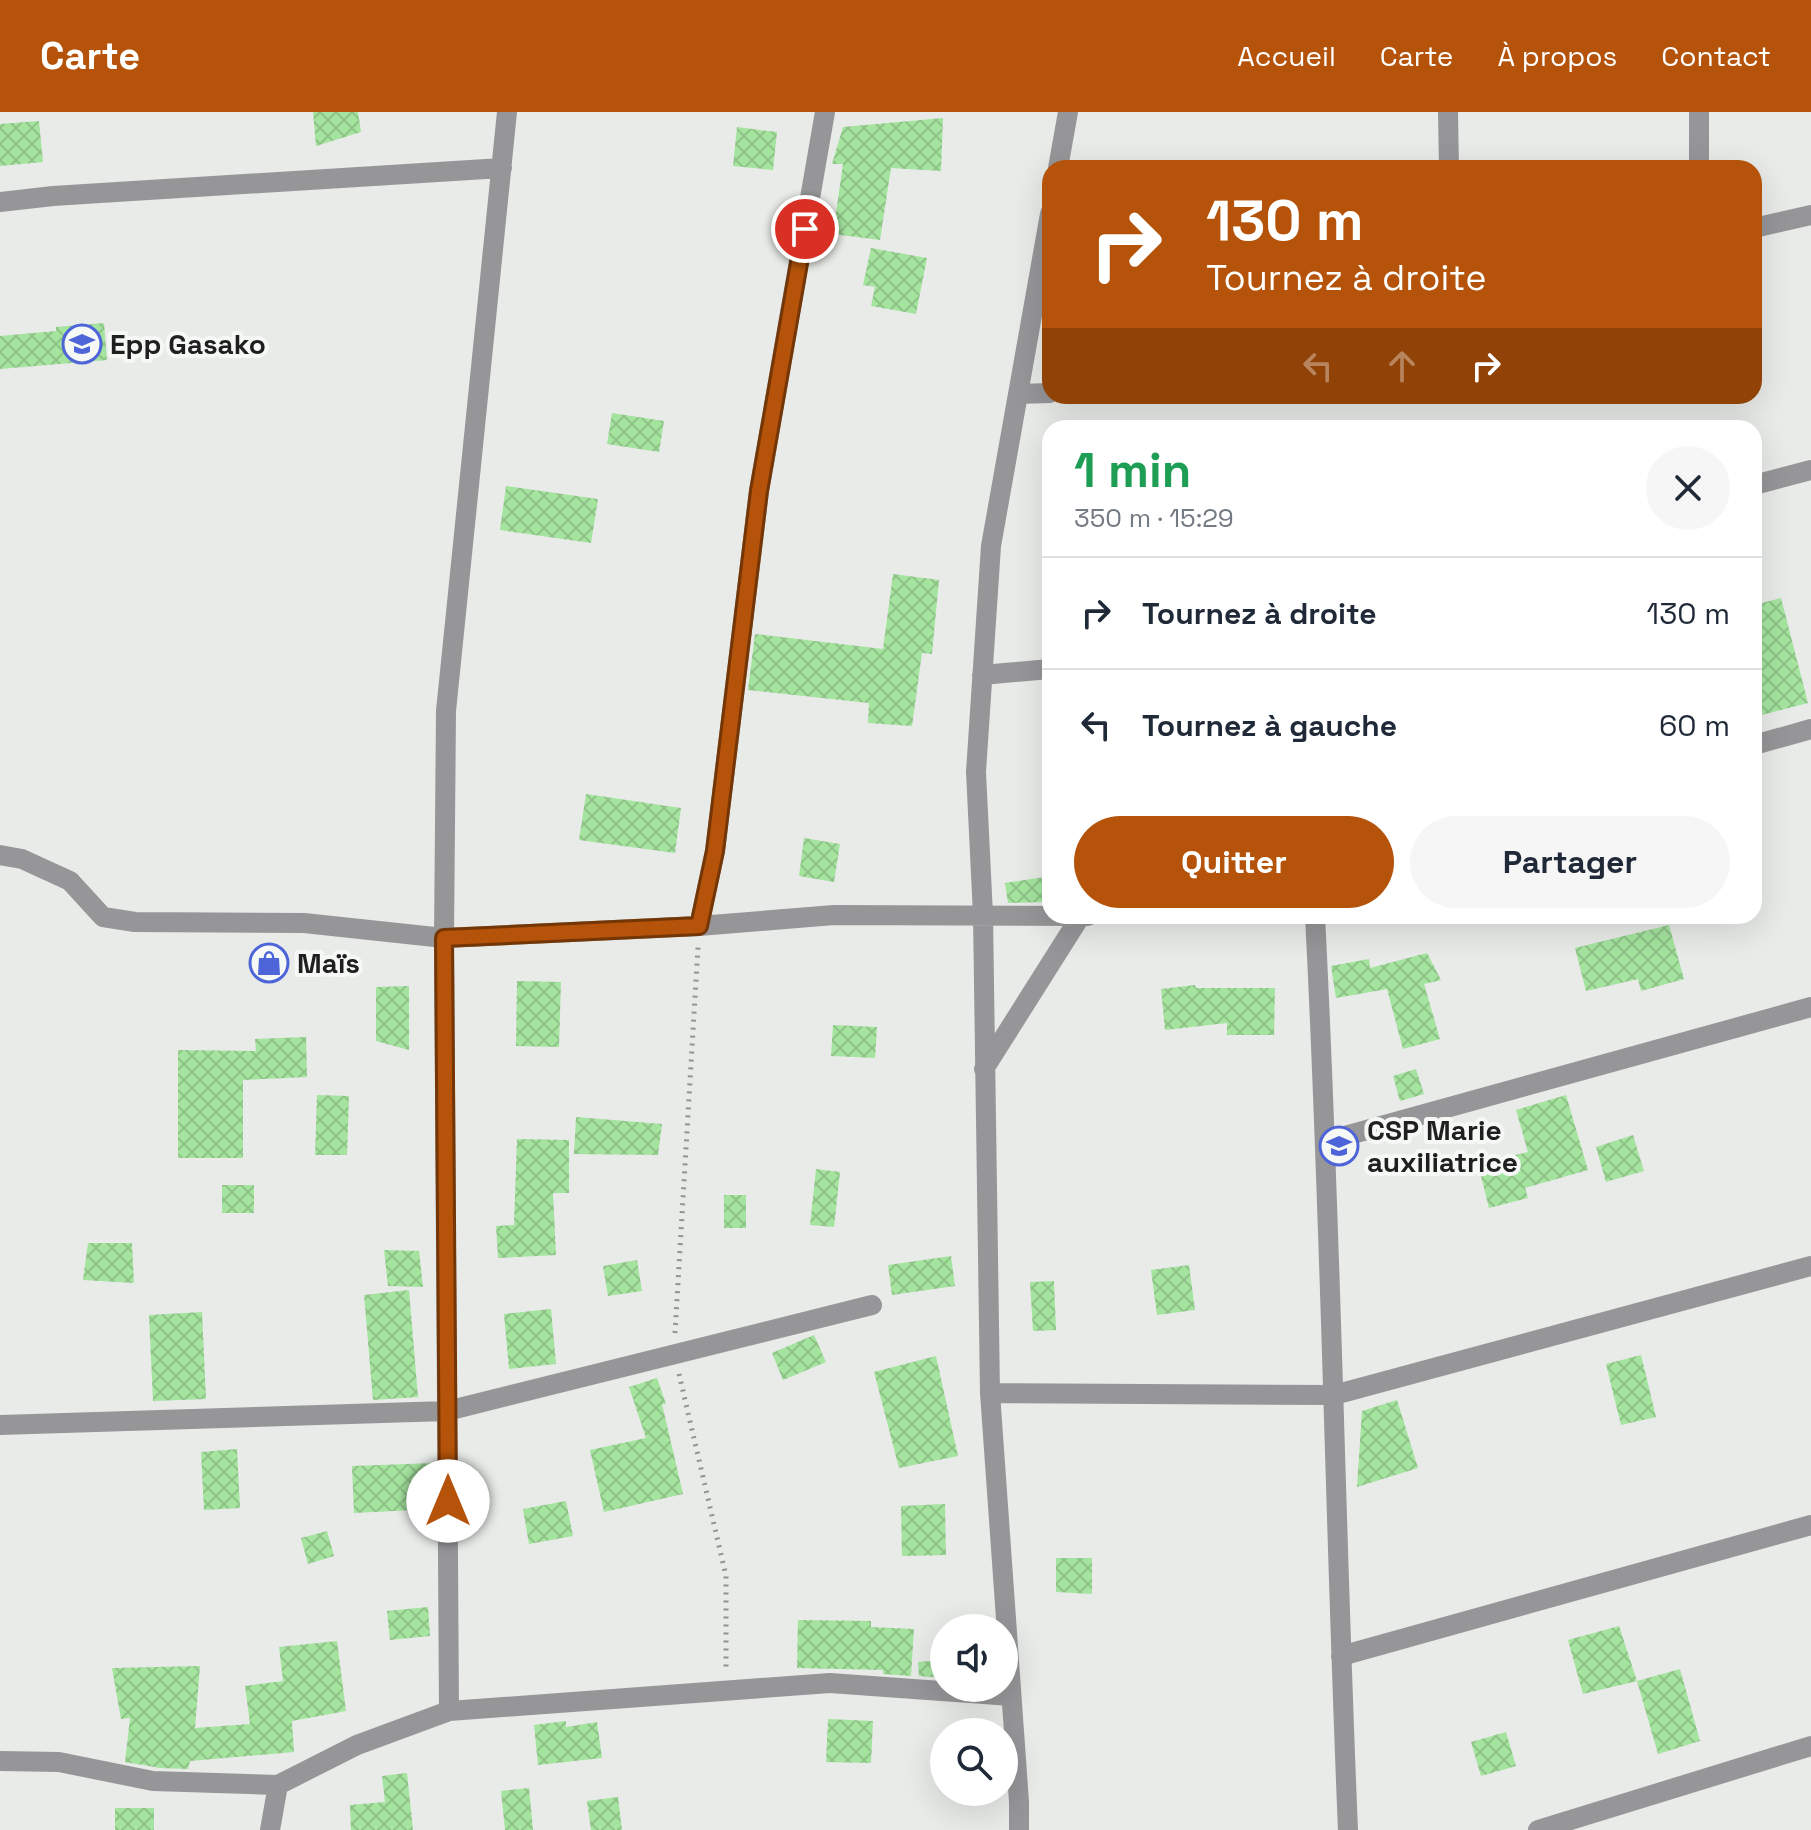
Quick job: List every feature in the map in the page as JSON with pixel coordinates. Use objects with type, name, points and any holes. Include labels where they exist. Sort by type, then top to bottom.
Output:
[{"type":"street","points":[[449,1711],[444,938],[446,711],[507,112]]},
{"type":"street","points":[[699,926],[715,851],[759,491],[825,112]]},
{"type":"street","points":[[1059,160],[1068,112]]},
{"type":"street","points":[[1448,112],[1449,160]]},
{"type":"street","points":[[1699,112],[1699,160]]},
{"type":"street","points":[[0,202],[53,196],[502,168]]},
{"type":"street","points":[[1762,226],[1811,215]]},
{"type":"street","points":[[1005,1614],[990,1393],[983,915],[976,772],[991,546],[1042,259]]},
{"type":"street","points":[[1018,394],[1042,393]]},
{"type":"street","points":[[1762,483],[1811,470]]},
{"type":"street","points":[[982,675],[1042,670]]},
{"type":"street","points":[[1762,743],[1811,729]]},
{"type":"street","points":[[0,855],[22,859],[70,881],[103,917],[135,922],[304,923],[444,938],[699,926],[834,915],[1042,916]]},
{"type":"street","points":[[984,1069],[1079,924]]},
{"type":"street","points":[[1315,924],[1327,1141],[1348,1830]]},
{"type":"street","points":[[1327,1141],[1811,1007]]},
{"type":"street","points":[[990,1393],[1334,1395],[1811,1266]]},
{"type":"street","points":[[0,1425],[447,1411],[872,1305]]},
{"type":"street","points":[[1341,1656],[1811,1525]]},
{"type":"street","points":[[0,1761],[59,1762],[153,1781],[278,1785],[357,1745],[449,1711],[830,1683],[930,1690]]},
{"type":"street","points":[[1011,1702],[1019,1830]]},
{"type":"street","points":[[1538,1830],[1811,1746]]},
{"type":"street","points":[[270,1830],[278,1785]]},
{"type":"path","points":[[699,926],[674,1355],[726,1576],[727,1692]]},
{"type":"building","points":[[313,112],[358,112],[361,132],[316,146]]},
{"type":"building","points":[[943,118],[941,171],[891,168],[880,240],[833,234],[843,164],[832,164],[843,127]]},
{"type":"building","points":[[39,121],[43,162],[0,166],[0,124]]},
{"type":"building","points":[[737,127],[777,132],[773,170],[733,166]]},
{"type":"building","points":[[871,248],[927,258],[916,314],[871,306],[875,287],[863,285]]},
{"type":"building","points":[[104,323],[107,360],[0,369],[0,336]]},
{"type":"building","points":[[612,413],[664,421],[659,452],[607,444]]},
{"type":"building","points":[[506,486],[598,499],[591,543],[500,530]]},
{"type":"building","points":[[893,574],[939,580],[932,654],[922,653],[912,726],[868,723],[869,703],[748,690],[755,634],[883,649]]},
{"type":"building","points":[[1781,598],[1808,703],[1762,715],[1762,603]]},
{"type":"building","points":[[586,794],[681,808],[675,853],[579,840]]},
{"type":"building","points":[[804,838],[840,844],[834,882],[799,876]]},
{"type":"building","points":[[1042,877],[1042,902],[1008,903],[1005,883]]},
{"type":"building","points":[[1669,925],[1684,979],[1641,991],[1638,979],[1586,991],[1575,948]]},
{"type":"building","points":[[1427,953],[1441,980],[1424,984],[1440,1039],[1403,1049],[1387,989],[1336,998],[1331,966],[1369,959],[1370,968]]},
{"type":"building","points":[[517,981],[561,982],[559,1047],[516,1046]]},
{"type":"building","points":[[1195,985],[1196,988],[1275,988],[1274,1035],[1227,1035],[1227,1023],[1165,1030],[1161,989]]},
{"type":"building","points":[[409,986],[409,1050],[376,1041],[376,987]]},
{"type":"building","points":[[833,1025],[877,1027],[875,1058],[831,1056]]},
{"type":"building","points":[[306,1037],[307,1077],[243,1080],[243,1158],[178,1158],[178,1050],[256,1051],[255,1039]]},
{"type":"building","points":[[1416,1069],[1424,1094],[1400,1101],[1393,1076]]},
{"type":"building","points":[[317,1095],[349,1096],[347,1155],[315,1155]]},
{"type":"building","points":[[1566,1095],[1588,1170],[1525,1188],[1528,1198],[1489,1208],[1478,1164],[1528,1152],[1516,1110]]},
{"type":"building","points":[[576,1117],[662,1124],[658,1155],[574,1154]]},
{"type":"building","points":[[1633,1135],[1644,1171],[1606,1182],[1596,1147]]},
{"type":"building","points":[[517,1139],[569,1140],[569,1193],[553,1193],[556,1255],[498,1258],[496,1226],[514,1225]]},
{"type":"building","points":[[816,1169],[840,1172],[834,1227],[810,1225]]},
{"type":"building","points":[[222,1185],[254,1185],[254,1213],[222,1213]]},
{"type":"building","points":[[724,1195],[746,1195],[746,1228],[724,1228]]},
{"type":"building","points":[[88,1243],[132,1243],[134,1283],[83,1280]]},
{"type":"building","points":[[384,1250],[419,1251],[423,1287],[388,1286]]},
{"type":"building","points":[[951,1256],[955,1286],[892,1295],[888,1265]]},
{"type":"building","points":[[637,1260],[642,1291],[608,1296],[603,1266]]},
{"type":"building","points":[[1189,1265],[1195,1310],[1157,1315],[1151,1270]]},
{"type":"building","points":[[1054,1281],[1056,1330],[1033,1331],[1030,1282]]},
{"type":"building","points":[[409,1290],[418,1397],[373,1400],[364,1295]]},
{"type":"building","points":[[551,1309],[556,1364],[509,1369],[504,1314]]},
{"type":"building","points":[[202,1312],[206,1399],[153,1401],[149,1315]]},
{"type":"building","points":[[814,1335],[826,1362],[783,1380],[772,1353]]},
{"type":"building","points":[[1641,1355],[1656,1417],[1621,1425],[1606,1364]]},
{"type":"building","points":[[936,1356],[958,1456],[899,1468],[874,1372]]},
{"type":"building","points":[[657,1378],[666,1404],[662,1404],[683,1494],[604,1512],[590,1450],[646,1438],[629,1387]]},
{"type":"building","points":[[1397,1400],[1418,1468],[1357,1487],[1362,1411]]},
{"type":"building","points":[[237,1449],[240,1508],[204,1510],[201,1452]]},
{"type":"building","points":[[434,1463],[435,1509],[354,1513],[352,1466]]},
{"type":"building","points":[[566,1501],[573,1536],[529,1544],[523,1509]]},
{"type":"building","points":[[945,1504],[946,1555],[902,1556],[901,1506]]},
{"type":"building","points":[[327,1531],[334,1556],[308,1564],[301,1538]]},
{"type":"building","points":[[1056,1558],[1092,1558],[1092,1594],[1056,1592]]},
{"type":"building","points":[[428,1607],[430,1636],[390,1640],[387,1611]]},
{"type":"building","points":[[798,1620],[871,1621],[871,1627],[914,1629],[911,1676],[883,1674],[883,1670],[797,1668]]},
{"type":"building","points":[[1619,1626],[1637,1681],[1583,1694],[1568,1640]]},
{"type":"building","points":[[337,1641],[346,1711],[292,1721],[294,1752],[190,1761],[188,1769],[125,1762],[130,1718],[121,1719],[112,1668],[200,1666],[195,1728],[250,1724],[245,1686],[283,1681],[279,1647]]},
{"type":"building","points":[[930,1661],[930,1677],[919,1676],[918,1662]]},
{"type":"building","points":[[1680,1669],[1700,1741],[1658,1754],[1637,1681]]},
{"type":"building","points":[[828,1719],[873,1721],[871,1763],[826,1762]]},
{"type":"building","points":[[566,1721],[566,1727],[597,1722],[602,1758],[538,1765],[534,1725]]},
{"type":"building","points":[[1506,1732],[1516,1766],[1481,1776],[1471,1742]]},
{"type":"building","points":[[407,1773],[413,1830],[351,1830],[350,1805],[385,1802],[382,1776]]},
{"type":"building","points":[[529,1788],[533,1830],[505,1830],[501,1791]]},
{"type":"building","points":[[618,1797],[622,1830],[591,1830],[587,1801]]},
{"type":"building","points":[[115,1808],[154,1808],[154,1830],[115,1830]]},
{"type":"place","name":"Epp Gasako","points":[[82,344]]},
{"type":"place","name":"Maïs","points":[[269,963]]},
{"type":"place","name":"CSP Marie auxiliatrice","points":[[1339,1146]]},
{"type":"route","points":[[448,1501],[444,938],[699,926],[715,851],[759,491],[805,229]]}]
